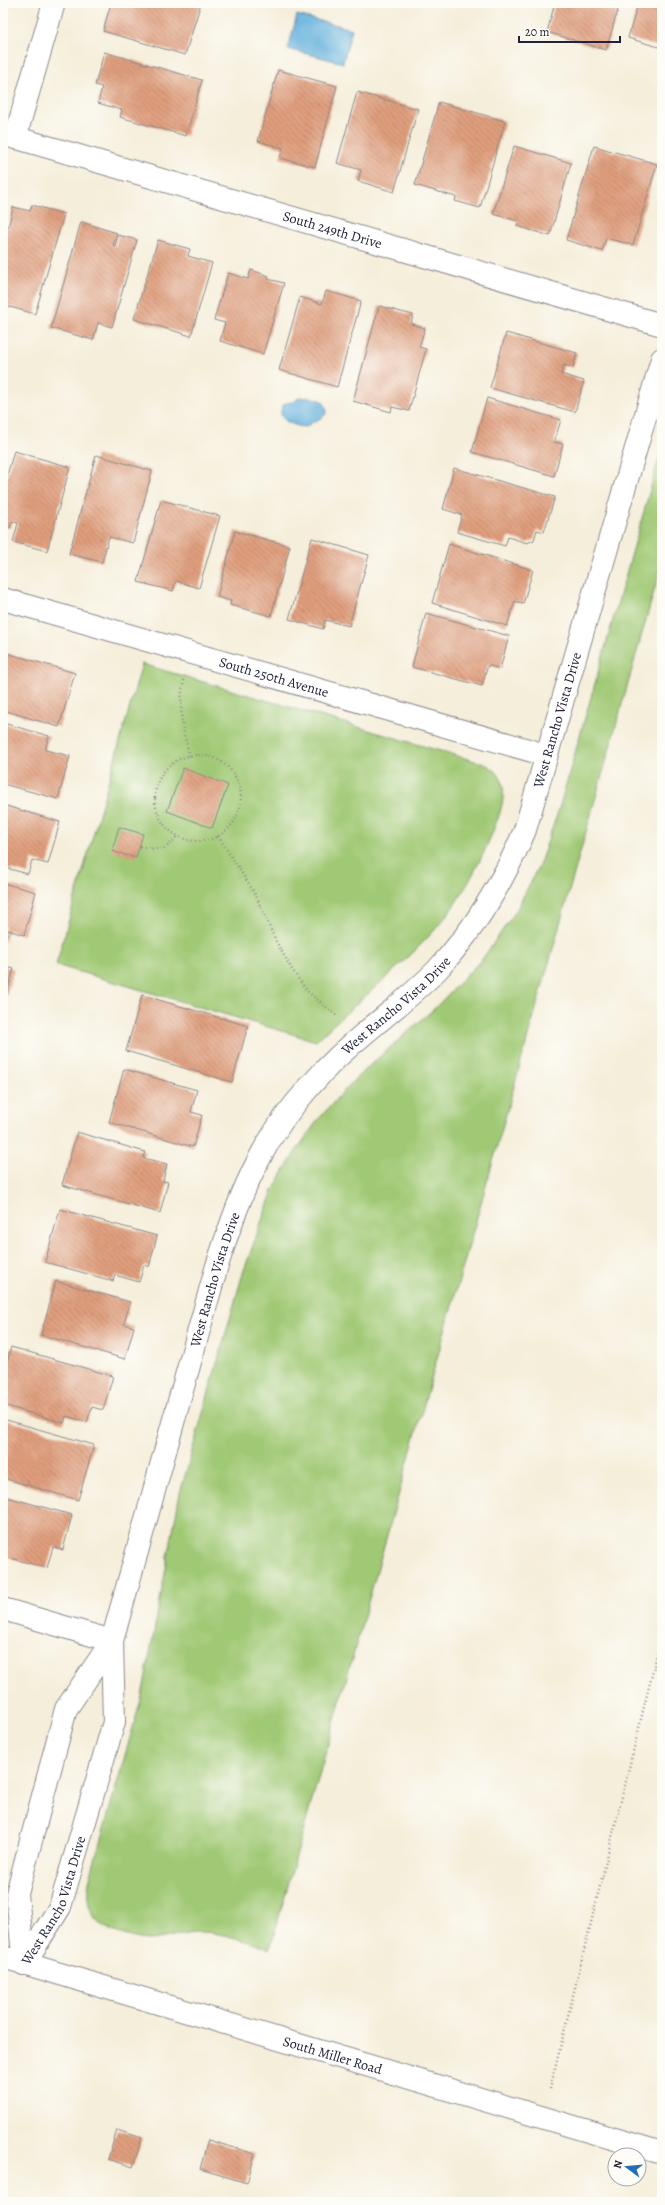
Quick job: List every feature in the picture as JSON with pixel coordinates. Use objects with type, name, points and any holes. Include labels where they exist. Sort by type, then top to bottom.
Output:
[{"type":"street","points":[[9,136],[54,3]]},
{"type":"street","name":"South 249th Drive","points":[[9,136],[662,325]]},
{"type":"street","name":"West Rancho Vista Drive","points":[[24,1964],[60,1907],[114,1722],[112,1641],[216,1269],[233,1215],[248,1177],[268,1140],[294,1105],[324,1070],[437,970],[462,941],[483,912],[508,869],[525,830],[662,359]]},
{"type":"street","name":"South 250th Avenue","points":[[3,599],[546,755]]},
{"type":"street","points":[[3,1609],[112,1641]]},
{"type":"street","name":"West Rancho Vista Drive","points":[[24,1964],[17,1894],[66,1709],[112,1641]]},
{"type":"street","name":"South Miller Road","points":[[3,1957],[662,2153]]},
{"type":"path","points":[[184,677],[180,700],[180,712],[190,756]]},
{"type":"path","points":[[200,755],[214,758],[226,765],[235,776],[240,789],[240,803],[237,816],[229,828],[218,836],[206,841],[193,841],[177,836],[160,821],[156,809],[154,796],[157,783],[164,771],[173,762],[190,756],[200,755]]},
{"type":"path","points":[[140,846],[162,850],[171,844],[177,836]]},
{"type":"path","points":[[218,836],[254,892],[276,941],[291,968],[308,991],[340,1019]]},
{"type":"path","points":[[543,2118],[662,1634]]},
{"type":"green space","points":[[662,448],[662,563],[270,1949],[236,1938],[202,1932],[188,1933],[155,1940],[142,1940],[114,1932],[99,1922],[90,1909],[88,1901],[89,1881],[142,1696],[180,1493],[243,1273],[273,1190],[294,1154],[317,1121],[360,1074],[435,1008],[483,958],[516,911],[540,863],[559,809]]},
{"type":"green space","points":[[142,664],[485,764],[499,775],[502,782],[503,796],[497,821],[485,851],[470,880],[452,908],[443,921],[418,947],[316,1041],[56,965]]},
{"type":"water","points":[[297,15],[352,29],[343,63],[288,49]]},
{"type":"water","points":[[300,397],[313,398],[323,402],[327,410],[325,415],[305,427],[286,421],[282,417],[281,413],[285,403],[293,402]]},
{"type":"building","points":[[111,3],[201,3],[185,55],[103,31]]},
{"type":"building","points":[[555,3],[620,3],[606,50],[547,32]]},
{"type":"building","points":[[638,3],[662,3],[662,48],[628,38]]},
{"type":"building","points":[[104,52],[202,80],[186,136],[120,117],[122,110],[98,103],[102,87],[95,85]]},
{"type":"building","points":[[278,70],[337,86],[315,167],[280,158],[283,148],[258,141]]},
{"type":"building","points":[[357,92],[418,109],[394,192],[358,181],[361,170],[337,163]]},
{"type":"building","points":[[439,102],[505,121],[480,208],[455,201],[456,197],[415,185]]},
{"type":"building","points":[[514,146],[571,163],[550,236],[517,226],[518,221],[493,214]]},
{"type":"building","points":[[594,146],[657,164],[633,245],[606,238],[602,251],[566,240]]},
{"type":"building","points":[[32,205],[64,214],[35,314],[3,305],[3,226],[8,228],[13,207],[30,211]]},
{"type":"building","points":[[81,222],[117,233],[113,245],[115,246],[118,235],[137,240],[112,327],[98,323],[93,340],[51,328]]},
{"type":"building","points":[[158,240],[190,249],[188,256],[212,263],[191,336],[134,319]]},
{"type":"building","points":[[251,270],[269,276],[268,279],[284,283],[263,354],[220,341],[225,323],[214,320],[228,273],[248,279]]},
{"type":"building","points":[[326,291],[361,301],[337,387],[279,370],[300,297],[322,304]]},
{"type":"building","points":[[379,306],[413,315],[411,324],[425,328],[419,347],[426,349],[409,411],[392,407],[391,412],[353,401]]},
{"type":"building","points":[[506,333],[577,353],[573,368],[564,365],[561,374],[584,381],[575,412],[490,388]]},
{"type":"building","points":[[487,398],[561,420],[554,442],[563,444],[554,476],[472,452]]},
{"type":"building","points":[[14,451],[70,467],[47,551],[13,542],[18,523],[12,521],[10,528],[3,526],[3,490]]},
{"type":"building","points":[[96,455],[152,471],[133,543],[109,537],[102,562],[69,554]]},
{"type":"building","points":[[454,468],[555,497],[544,532],[537,530],[534,540],[527,543],[508,537],[505,546],[457,532],[462,515],[443,509]]},
{"type":"building","points":[[161,500],[220,516],[199,588],[176,581],[173,591],[138,582]]},
{"type":"building","points":[[235,531],[290,546],[271,616],[230,605],[231,601],[217,597]]},
{"type":"building","points":[[312,538],[369,555],[349,626],[325,620],[323,629],[289,619]]},
{"type":"building","points":[[449,544],[533,570],[523,604],[515,601],[507,626],[432,603]]},
{"type":"building","points":[[426,613],[509,636],[500,669],[488,665],[482,686],[412,667]]},
{"type":"building","points":[[3,652],[75,673],[59,727],[3,710],[3,675],[5,668],[3,668]]},
{"type":"building","points":[[3,723],[49,736],[45,750],[70,756],[58,799],[3,784]]},
{"type":"building","points":[[183,768],[228,785],[212,828],[167,811]]},
{"type":"building","points":[[3,805],[60,822],[48,864],[32,860],[28,874],[3,867]]},
{"type":"building","points":[[119,827],[143,834],[136,858],[112,851]]},
{"type":"building","points":[[3,883],[36,892],[24,935],[8,930],[5,943]]},
{"type":"building","points":[[3,966],[14,969],[3,1006]]},
{"type":"building","points":[[142,995],[248,1026],[232,1082],[126,1051]]},
{"type":"building","points":[[124,1069],[197,1090],[191,1112],[202,1115],[193,1147],[109,1122]]},
{"type":"building","points":[[77,1132],[145,1152],[143,1158],[167,1164],[163,1181],[168,1182],[160,1213],[62,1185]]},
{"type":"building","points":[[60,1209],[157,1236],[149,1267],[144,1265],[139,1282],[115,1275],[113,1281],[45,1262]]},
{"type":"building","points":[[56,1281],[130,1302],[124,1324],[134,1327],[125,1359],[41,1335]]},
{"type":"building","points":[[11,1347],[113,1376],[103,1410],[92,1407],[87,1422],[66,1416],[64,1423],[3,1405],[8,1389],[3,1388],[3,1376]]},
{"type":"building","points":[[3,1419],[94,1445],[78,1500],[3,1478]]},
{"type":"building","points":[[3,1496],[72,1515],[63,1550],[53,1547],[47,1568],[3,1556]]},
{"type":"building","points":[[117,2130],[142,2138],[133,2167],[108,2159]]},
{"type":"building","points":[[208,2140],[255,2154],[247,2183],[200,2169]]}]
